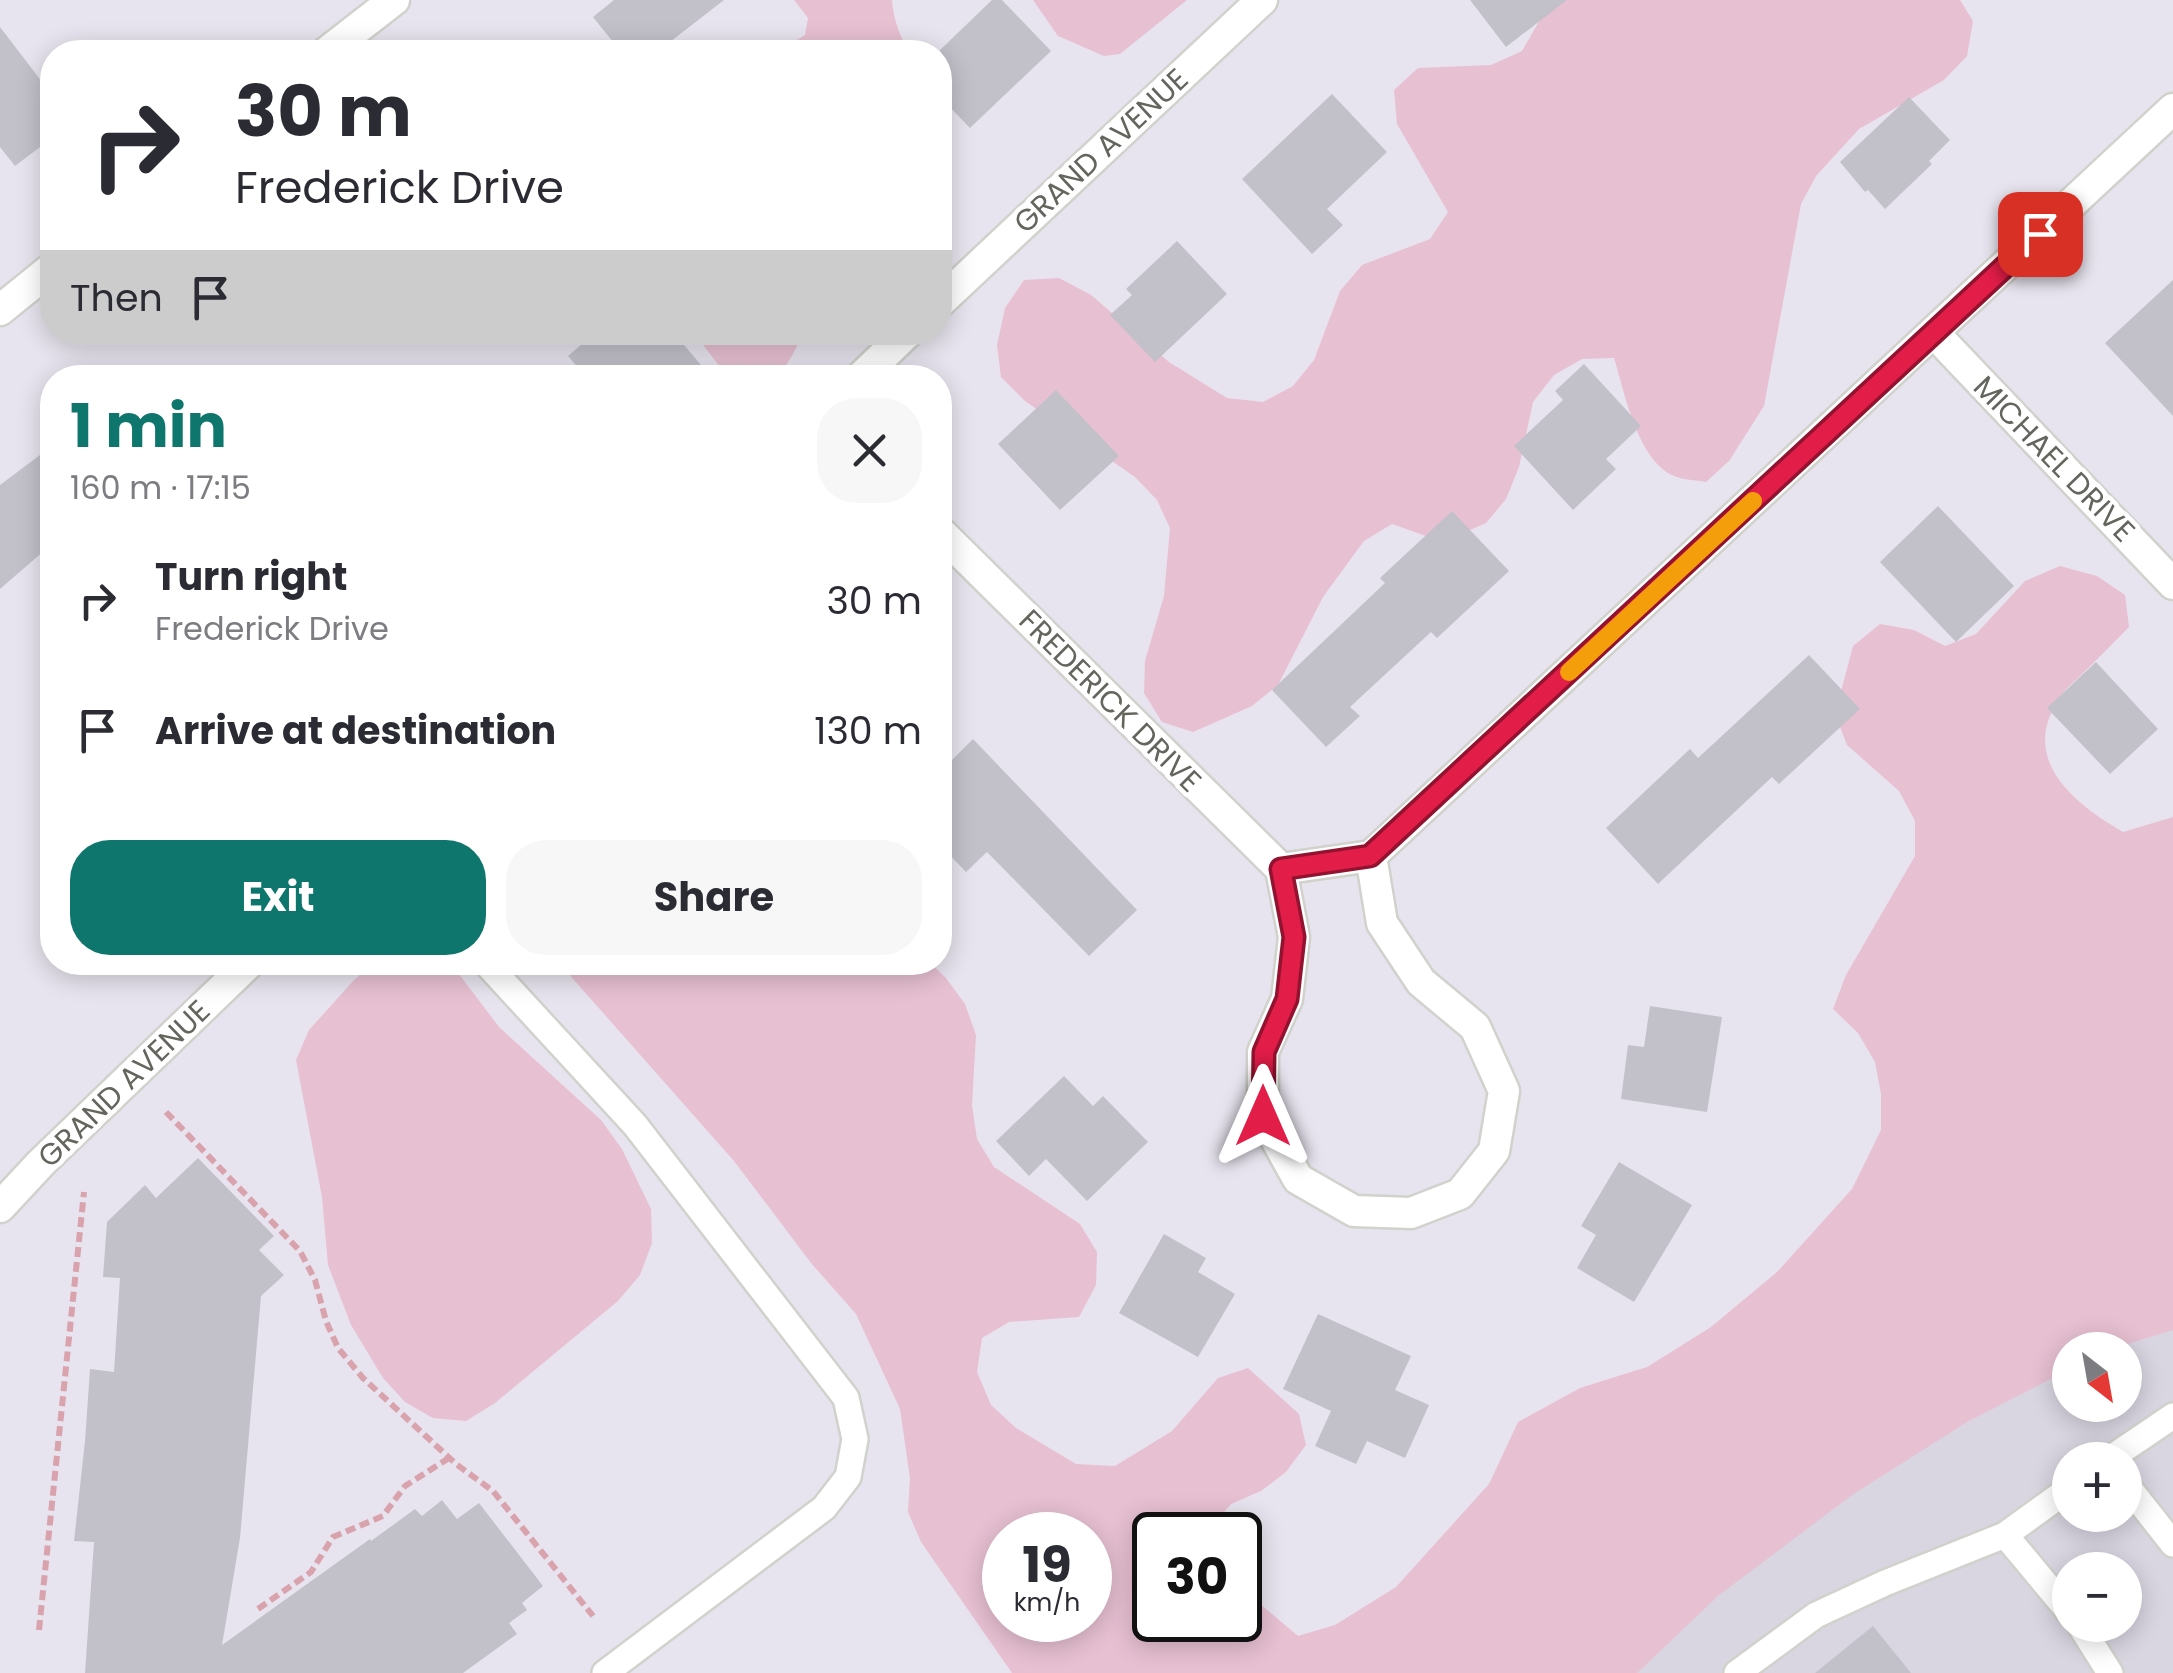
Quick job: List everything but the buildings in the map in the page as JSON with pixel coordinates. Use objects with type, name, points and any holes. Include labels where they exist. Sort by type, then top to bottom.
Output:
[{"type":"street","points":[[342,40],[394,0]]},
{"type":"street","name":"GRAND AVENUE","points":[[952,291],[1262,0]]},
{"type":"street","points":[[1370,856],[1382,922],[1422,982],[1474,1027],[1504,1091],[1494,1152],[1460,1194],[1410,1213],[1354,1211],[1298,1178],[1263,1116],[1264,1052],[1287,999],[1294,937],[1281,869],[1370,856],[2173,109]]},
{"type":"street","points":[[0,310],[40,278]]},
{"type":"street","name":"MICHAEL DRIVE","points":[[1934,334],[2173,584]]},
{"type":"street","points":[[874,365],[894,345]]},
{"type":"street","name":"FREDERICK DRIVE","points":[[952,544],[1281,869]]},
{"type":"street","name":"GRAND AVENUE","points":[[0,1207],[237,975]]},
{"type":"lane","points":[[497,975],[635,1125],[846,1398],[856,1439],[848,1477],[824,1508],[605,1673]]},
{"type":"lane","points":[[2135,1442],[2173,1416]]},
{"type":"lane","points":[[1737,1673],[1816,1615],[2005,1536],[2052,1501]]},
{"type":"lane","points":[[2142,1505],[2173,1544]]},
{"type":"lane","points":[[2005,1536],[2052,1592]]},
{"type":"lane","points":[[2091,1642],[2110,1673]]},
{"type":"path","points":[[166,1112],[300,1251],[314,1280],[326,1321],[350,1364],[450,1458],[493,1490],[592,1616]]},
{"type":"path","points":[[39,1630],[84,1192]]},
{"type":"path","points":[[258,1609],[312,1572],[333,1537],[383,1516],[404,1486],[450,1458]]},
{"type":"shaded area","points":[[794,0],[892,0],[903,40],[797,40],[805,35],[808,18]]},
{"type":"shaded area","points":[[1033,0],[1187,0],[1120,54],[1104,56],[1058,36]]},
{"type":"shaded area","points":[[1536,0],[1960,0],[1973,21],[1967,56],[1944,80],[1859,129],[1816,176],[1801,204],[1764,406],[1729,461],[1706,482],[1674,476],[1651,456],[1634,424],[1614,358],[1582,359],[1554,375],[1533,402],[1519,467],[1506,499],[1486,523],[1456,536],[1426,536],[1392,524],[1364,541],[1323,597],[1278,685],[1252,706],[1193,732],[1162,722],[1144,693],[1145,661],[1164,596],[1170,528],[1157,500],[1135,477],[1025,401],[1001,377],[997,345],[1005,308],[1024,280],[1059,278],[1091,295],[1169,362],[1227,398],[1263,402],[1293,386],[1314,360],[1340,291],[1362,265],[1430,239],[1448,212],[1397,124],[1394,90],[1418,68],[1491,65],[1522,51],[1541,18]]},
{"type":"shaded area","points":[[797,345],[786,365],[718,365],[704,346]]},
{"type":"shaded area","points":[[2060,566],[2097,576],[2125,595],[2129,627],[2059,699],[2048,721],[2045,741],[2048,760],[2070,793],[2123,832],[2173,817],[2173,1330],[2142,1339],[2142,1332],[2052,1332],[2052,1378],[1967,1422],[1852,1495],[1719,1595],[1637,1673],[1012,1673],[990,1642],[1112,1642],[1112,1512],[982,1512],[982,1630],[921,1542],[908,1512],[910,1478],[900,1409],[856,1314],[811,1263],[734,1161],[570,975],[943,975],[965,1004],[976,1035],[972,1105],[977,1139],[994,1167],[1080,1224],[1097,1252],[1096,1285],[1079,1317],[1009,1322],[982,1338],[977,1372],[991,1405],[1016,1428],[1076,1464],[1115,1466],[1172,1431],[1218,1378],[1248,1368],[1299,1414],[1306,1445],[1286,1472],[1261,1491],[1231,1504],[1224,1512],[1132,1512],[1132,1642],[1262,1642],[1262,1606],[1298,1636],[1335,1625],[1396,1587],[1489,1484],[1518,1422],[1580,1388],[1647,1367],[1711,1327],[1777,1272],[1852,1189],[1881,1130],[1881,1094],[1875,1062],[1858,1033],[1833,1009],[1846,975],[1915,856],[1915,821],[1899,791],[1847,745],[1835,714],[1853,646],[1880,624],[1914,630],[1945,646],[1976,634],[2025,581]]},
{"type":"shaded area","points":[[360,975],[460,975],[499,1027],[601,1120],[622,1149],[651,1209],[652,1243],[640,1275],[618,1301],[495,1403],[466,1421],[433,1418],[405,1402],[383,1378],[351,1325],[328,1265],[322,1197],[296,1060],[309,1030]]},
{"type":"shaded area","points":[[2173,1205],[2173,1673],[1584,1673]]},
{"type":"slow traffic","points":[[1569,672],[1753,501]]},
{"type":"route","points":[[1263,1116],[1264,1052],[1287,999],[1294,937],[1281,869],[1370,856],[2040,234]]}]
